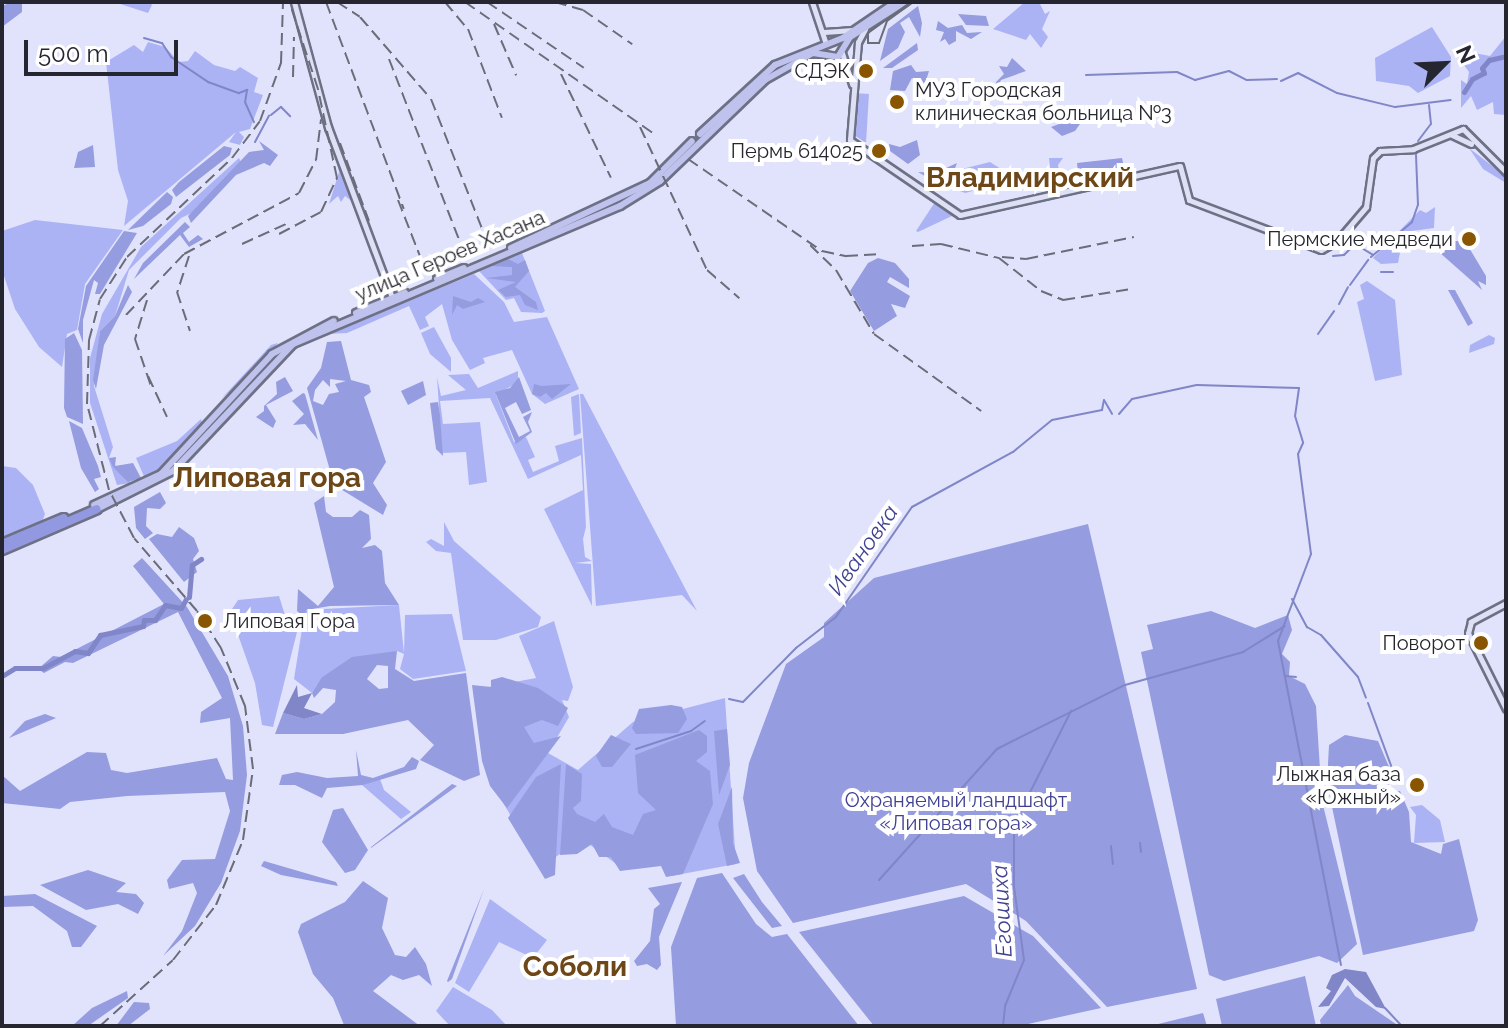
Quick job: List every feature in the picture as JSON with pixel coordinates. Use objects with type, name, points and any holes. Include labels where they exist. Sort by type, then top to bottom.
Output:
[{"type":"highway","points":[[2,544],[96,507]]},
{"type":"highway","points":[[2,550],[96,507]]},
{"type":"main road","points":[[294,2],[328,127],[393,301]]},
{"type":"main road","points":[[812,2],[829,56],[843,66]]},
{"type":"main road","points":[[835,40],[896,2]]},
{"type":"main road","points":[[842,51],[871,24],[905,2]]},
{"type":"main road","points":[[871,24],[860,36],[850,140],[960,215],[1180,166],[1189,200],[1316,250],[1334,244],[1366,207],[1376,153],[1413,149],[1463,129],[1491,159]]},
{"type":"main road","points":[[823,31],[834,35],[854,29]]},
{"type":"main road","points":[[823,31],[835,40],[842,51],[843,66],[853,85]]},
{"type":"main road","points":[[812,49],[823,31]]},
{"type":"main road","name":"улица Героев Хасана","points":[[96,507],[173,471],[285,350],[659,176],[764,78],[812,49],[835,40]]},
{"type":"main road","name":"улица Героев Хасана","points":[[393,301],[624,203],[665,176],[764,78],[813,53],[829,56],[842,51]]},
{"type":"main road","points":[[1445,137],[1459,136],[1506,172]]},
{"type":"main road","points":[[621,195],[618,201],[624,203]]},
{"type":"main road","points":[[604,202],[610,205],[608,211]]},
{"type":"main road","points":[[1506,603],[1469,626],[1470,641],[1506,709]]},
{"type":"shaded area","points":[[114,2],[149,2],[152,5],[148,13]]},
{"type":"shaded area","points":[[1025,2],[1039,2],[1045,14],[1050,11],[1042,29],[1048,37],[1041,48],[1030,34],[1026,40],[993,29]]},
{"type":"shaded area","points":[[1432,27],[1451,57],[1450,76],[1418,93],[1409,86],[1376,81],[1375,58]]},
{"type":"shaded area","points":[[1506,36],[1506,115],[1494,114],[1493,102],[1477,110],[1471,96],[1461,108],[1461,80],[1467,84],[1469,72],[1464,65],[1471,64],[1474,53],[1490,56]]},
{"type":"shaded area","points":[[148,42],[165,47],[179,62],[188,61],[195,51],[214,65],[235,71],[240,67],[258,78],[254,92],[263,95],[250,129],[239,132],[244,137],[240,145],[229,142],[236,132],[124,226],[128,201],[118,170],[106,62],[134,45],[143,52]]},
{"type":"shaded area","points":[[854,93],[869,94],[866,143],[851,133]]},
{"type":"shaded area","points":[[333,147],[353,202],[345,196],[341,202],[338,196],[329,204],[339,172]]},
{"type":"shaded area","points":[[1469,148],[1504,175],[1506,183],[1483,169]]},
{"type":"shaded area","points":[[239,158],[242,164],[198,210],[181,218],[129,270],[115,316],[100,331],[94,386],[113,447],[109,458],[131,483],[117,485],[90,403],[90,358],[102,314],[141,247]]},
{"type":"shaded area","points":[[1049,158],[1063,158],[1058,165],[1061,187],[1066,183],[1069,189],[1053,192]]},
{"type":"shaded area","points":[[990,162],[1001,169],[996,185],[965,193],[955,189],[954,171]]},
{"type":"shaded area","points":[[935,202],[954,215],[916,231]]},
{"type":"shaded area","points":[[1435,207],[1434,228],[1404,232],[1398,263],[1381,264],[1373,258],[1420,210],[1426,213]]},
{"type":"shaded area","points":[[35,220],[123,230],[85,284],[77,330],[67,334],[62,367],[39,347],[15,309],[2,270],[2,231]]},
{"type":"shaded area","points":[[522,253],[545,311],[542,313],[521,312],[514,298],[506,300],[479,271]]},
{"type":"shaded area","points":[[474,274],[504,302],[514,322],[547,317],[579,389],[545,404],[532,394],[512,350],[483,358],[485,363],[470,370],[452,340],[442,304],[425,317],[429,326],[420,330],[409,306],[347,333],[328,334]]},
{"type":"shaded area","points":[[1367,281],[1395,300],[1402,375],[1375,381],[1357,302],[1364,299],[1360,285]]},
{"type":"shaded area","points":[[434,327],[451,358],[451,372],[430,354],[421,333]]},
{"type":"shaded area","points":[[1489,335],[1495,338],[1494,344],[1469,353],[1470,345]]},
{"type":"shaded area","points":[[278,343],[248,377],[222,398],[271,345]]},
{"type":"shaded area","points":[[518,371],[518,382],[496,395],[514,442],[526,437],[535,457],[528,460],[533,472],[559,461],[555,446],[582,438],[586,527],[583,539],[585,557],[592,561],[575,563],[591,564],[592,606],[544,509],[583,490],[581,455],[528,479],[490,398],[440,401],[443,424],[480,422],[487,482],[469,485],[466,452],[442,453],[437,377],[441,396],[466,390],[448,375],[469,374],[478,388]]},
{"type":"shaded area","points":[[579,394],[581,433],[574,436],[571,397]]},
{"type":"shaded area","points":[[580,394],[583,394],[697,611],[682,595],[596,606]]},
{"type":"shaded area","points":[[201,419],[203,427],[146,481],[136,458],[177,441]]},
{"type":"shaded area","points":[[2,466],[16,468],[33,485],[45,514],[42,522],[2,539]]},
{"type":"shaded area","points":[[444,522],[454,541],[541,617],[538,627],[496,640],[463,640],[451,553],[436,551],[426,542],[431,539],[444,546]]},
{"type":"shaded area","points":[[279,596],[289,628],[298,628],[273,727],[262,725],[255,683],[230,612],[238,600]]},
{"type":"shaded area","points":[[399,605],[404,653],[405,615],[452,614],[466,671],[413,679],[400,669],[404,654],[397,651],[321,678],[312,693],[294,679],[305,610]]},
{"type":"shaded area","points":[[554,621],[573,687],[568,701],[562,700],[569,717],[548,753],[578,770],[633,722],[725,698],[736,864],[671,876],[664,859],[619,866],[582,839],[541,867],[499,796],[473,690],[536,678],[519,636]]},
{"type":"shaded area","points":[[297,685],[298,697],[312,693],[304,708],[322,714],[304,719],[283,713]]},
{"type":"shaded area","points":[[380,779],[384,790],[411,812],[401,819],[362,785]]},
{"type":"shaded area","points":[[1422,805],[1440,820],[1445,842],[1414,843],[1416,815],[1410,807]]},
{"type":"shaded area","points":[[490,899],[547,940],[533,958],[499,942],[469,992],[455,983]]},
{"type":"shaded area","points":[[1345,969],[1366,972],[1386,1009],[1376,1007],[1345,978],[1329,1006],[1318,1007],[1331,991],[1326,988],[1332,975]]},
{"type":"shaded area","points":[[453,987],[492,1010],[507,1026],[450,1026],[436,1011]]},
{"type":"green space","points":[[22,2],[22,12],[2,27],[2,6]]},
{"type":"green space","points":[[918,6],[922,23],[920,37],[909,17],[900,23],[905,32],[898,48],[880,61],[888,29]]},
{"type":"green space","points":[[958,14],[986,16],[989,26],[966,25]]},
{"type":"green space","points":[[938,21],[948,28],[962,25],[967,33],[982,32],[971,39],[956,31],[956,41],[949,45],[945,39],[940,42],[944,32],[936,30]]},
{"type":"green space","points":[[917,43],[918,50],[892,68],[883,68]]},
{"type":"green space","points":[[1012,58],[1026,71],[1001,80],[997,89],[996,82],[1004,74],[999,66],[1007,67]]},
{"type":"green space","points":[[911,65],[916,72],[929,71],[924,87],[917,88],[912,78],[905,91],[890,90],[893,71]]},
{"type":"green space","points":[[1083,106],[1087,114],[1075,131],[1062,136],[1051,127],[1075,118]]},
{"type":"green space","points":[[917,140],[920,155],[908,164],[890,151],[889,144],[900,147]]},
{"type":"green space","points":[[259,141],[278,155],[270,166],[264,163],[236,175],[191,223],[188,216],[249,152],[264,150]]},
{"type":"green space","points":[[93,145],[95,167],[74,168],[78,152]]},
{"type":"green space","points":[[224,146],[232,148],[230,155],[176,197],[172,190],[179,182]]},
{"type":"green space","points":[[1122,158],[1125,172],[1079,181],[1077,163]]},
{"type":"green space","points":[[957,163],[947,189],[918,172],[935,173]]},
{"type":"green space","points":[[167,192],[173,197],[171,204],[143,226],[128,230]]},
{"type":"green space","points":[[185,222],[190,227],[183,233],[189,242],[198,235],[203,239],[189,247],[180,235],[134,279],[143,263]]},
{"type":"green space","points":[[124,231],[137,233],[100,294],[95,294],[98,283],[94,280],[83,320],[83,343],[78,329],[86,286]]},
{"type":"green space","points":[[1445,232],[1454,241],[1465,241],[1486,276],[1486,285],[1478,281],[1482,290],[1439,252]]},
{"type":"green space","points":[[878,258],[895,263],[909,279],[909,288],[890,277],[887,282],[910,296],[905,308],[891,304],[897,316],[874,331],[850,291],[868,263]]},
{"type":"green space","points":[[508,259],[518,264],[525,260],[529,271],[515,287],[536,302],[538,310],[525,305],[520,295],[506,297],[498,290],[516,282],[486,278],[512,275],[512,267],[492,266]]},
{"type":"green space","points":[[128,285],[132,292],[104,345],[96,389],[93,380],[100,331],[115,316]]},
{"type":"green space","points":[[1448,290],[1455,290],[1473,323],[1468,326]]},
{"type":"green space","points":[[453,296],[471,302],[478,298],[485,302],[463,309],[457,305],[452,315]]},
{"type":"green space","points":[[74,333],[82,350],[83,424],[67,417],[64,408],[65,339]]},
{"type":"green space","points":[[341,341],[351,380],[369,385],[371,392],[364,397],[386,462],[373,483],[387,505],[383,515],[334,485],[307,388],[321,368],[327,342]],"holes":[[[330,379],[346,381],[335,384],[339,392],[329,394],[323,405],[313,401],[315,390],[323,380],[330,387]]]},
{"type":"green space","points":[[285,377],[293,391],[266,405],[276,421],[273,428],[256,417],[264,411],[264,406],[277,394],[276,382]]},
{"type":"green space","points":[[519,377],[531,410],[522,414],[516,402],[505,408],[519,437],[530,431],[523,417],[532,412],[528,422],[532,432],[516,444],[495,392],[510,388]]},
{"type":"green space","points":[[423,381],[426,395],[408,405],[401,391]]},
{"type":"green space","points":[[534,384],[571,384],[552,399],[546,393],[540,397],[532,394]]},
{"type":"green space","points":[[303,393],[318,440],[305,424],[293,425],[304,414],[292,401]]},
{"type":"green space","points":[[438,402],[443,456],[436,449],[430,403]]},
{"type":"green space","points":[[69,421],[82,428],[98,466],[101,477],[94,479],[99,489],[95,492],[81,468]]},
{"type":"green space","points":[[116,457],[115,466],[133,463],[141,478],[128,482],[113,467],[109,458]]},
{"type":"green space","points":[[160,492],[166,503],[160,509],[147,508],[146,526],[153,533],[145,539],[136,528],[134,507]]},
{"type":"green space","points":[[324,496],[326,512],[333,517],[352,517],[360,510],[369,515],[371,539],[362,548],[375,545],[382,551],[385,583],[399,605],[330,606],[306,610],[304,617],[297,611],[298,589],[318,606],[334,587],[314,503]]},
{"type":"green space","name":"Охраняемый ландшафт «Липовая гора»","points":[[1088,524],[1197,989],[1107,1007],[1026,921],[966,884],[793,923],[757,871],[743,798],[749,763],[786,664],[824,637],[824,623],[874,578]]},
{"type":"green space","points":[[179,527],[194,538],[199,551],[193,559],[197,572],[184,582],[149,539],[157,534],[172,537]]},
{"type":"green space","points":[[142,558],[187,607],[228,676],[243,726],[247,775],[240,831],[221,883],[195,926],[163,956],[182,931],[197,893],[193,883],[169,889],[167,880],[182,860],[215,859],[230,811],[225,792],[127,796],[70,802],[60,809],[2,803],[2,775],[20,791],[87,752],[106,753],[111,770],[127,773],[217,758],[226,779],[233,780],[230,718],[200,723],[201,712],[222,698],[178,612],[73,663],[65,662],[44,673],[38,669],[53,656],[61,657],[164,604],[133,566]]},
{"type":"green space","points":[[1211,611],[1255,628],[1288,615],[1292,630],[1282,654],[1290,662],[1289,676],[1305,684],[1316,706],[1322,801],[1357,944],[1337,963],[1319,956],[1224,981],[1209,975],[1141,652],[1153,649],[1147,625]]},
{"type":"green space","points":[[397,651],[395,669],[414,681],[466,673],[480,775],[464,781],[420,760],[434,745],[408,720],[343,734],[275,734],[283,713],[304,719],[322,714],[335,702],[336,690],[323,688],[314,698],[312,693],[321,678],[352,657]],"holes":[[[377,665],[388,666],[388,688],[379,689],[367,679]]]},
{"type":"green space","points":[[502,677],[538,688],[568,708],[558,726],[542,720],[524,727],[534,743],[561,736],[507,808],[490,786],[482,761],[472,685],[491,687],[491,680]]},
{"type":"green space","points":[[671,705],[682,707],[687,719],[678,733],[636,734],[632,728],[639,709]]},
{"type":"green space","points":[[45,714],[56,718],[9,738],[25,721]]},
{"type":"green space","points":[[727,729],[730,765],[719,795],[714,731]]},
{"type":"green space","points":[[699,730],[707,736],[707,752],[696,761],[710,771],[713,804],[683,874],[666,877],[661,866],[620,871],[611,857],[599,857],[592,844],[577,854],[560,855],[566,764],[582,774],[581,801],[573,808],[577,814],[595,822],[604,814],[612,827],[633,835],[643,814],[656,810],[638,793],[635,755]]},
{"type":"green space","points":[[611,735],[631,744],[612,767],[602,767],[596,756]]},
{"type":"green space","points":[[1345,735],[1378,741],[1395,781],[1379,795],[1400,791],[1409,812],[1411,842],[1441,854],[1443,844],[1459,839],[1478,920],[1474,931],[1363,955],[1327,783],[1329,745]]},
{"type":"green space","points":[[356,750],[361,775],[373,778],[404,767],[412,757],[419,761],[416,769],[363,785],[327,788],[322,798],[295,785],[279,785],[282,775],[297,772],[327,778],[358,776]]},
{"type":"green space","points":[[561,764],[555,875],[545,879],[508,818],[536,777]]},
{"type":"green space","points":[[452,784],[457,786],[371,848],[371,847]]},
{"type":"green space","points":[[732,787],[733,843],[740,863],[727,866],[718,824]]},
{"type":"green space","points":[[343,808],[368,850],[355,870],[345,873],[322,842],[333,810]]},
{"type":"green space","points":[[264,861],[336,882],[338,886],[281,875],[261,866]]},
{"type":"green space","points":[[88,870],[126,883],[116,892],[136,894],[144,903],[138,914],[118,904],[86,910],[40,885]]},
{"type":"green space","points":[[722,873],[756,924],[772,937],[787,934],[859,1026],[676,1026],[671,947],[697,878]]},
{"type":"green space","points":[[744,874],[782,926],[772,928],[733,878]]},
{"type":"green space","points":[[363,881],[388,898],[382,928],[395,955],[406,957],[415,947],[426,964],[432,986],[419,975],[403,980],[391,975],[373,991],[420,1026],[344,1025],[333,998],[313,974],[298,932],[301,924],[345,902]]},
{"type":"green space","points":[[682,882],[659,937],[661,965],[657,970],[647,964],[637,966],[634,961],[650,941],[654,909],[660,904],[648,888]]},
{"type":"green space","points":[[484,889],[452,979],[448,982],[447,981]]},
{"type":"green space","points":[[35,894],[97,926],[81,947],[72,947],[67,931],[33,906],[2,907],[2,896]]},
{"type":"green space","points":[[964,896],[1033,936],[1101,1008],[1019,1026],[874,1026],[799,932]]},
{"type":"green space","points":[[1305,976],[1316,1026],[1222,1026],[1216,999]]},
{"type":"green space","points":[[1348,985],[1355,996],[1399,1026],[1321,1026],[1320,1020]]},
{"type":"green space","points":[[127,991],[128,998],[88,1026],[72,1026],[92,1008]]},
{"type":"green space","points":[[134,1002],[149,1003],[150,1009],[128,1026],[116,1026]]},
{"type":"green space","points":[[1203,1013],[1207,1026],[1150,1026]]},
{"type":"waterway","points":[[144,38],[162,43],[171,57],[208,82],[239,93],[247,90],[245,102],[254,122]]},
{"type":"waterway","name":"Егошиха","points":[[1464,92],[1472,79],[1484,73],[1482,68],[1489,60],[1506,56]]},
{"type":"waterway","points":[[1086,75],[1177,72],[1195,80],[1229,71],[1247,80],[1277,79]]},
{"type":"waterway","points":[[1281,81],[1298,73],[1337,93],[1395,107],[1451,100]]},
{"type":"waterway","name":"Егошиха","points":[[1418,141],[1431,124],[1429,105]]},
{"type":"waterway","points":[[271,115],[281,107],[290,116]]},
{"type":"waterway","points":[[255,142],[269,116]]},
{"type":"waterway","name":"Егошиха","points":[[1371,257],[1412,222],[1418,205],[1416,155]]},
{"type":"waterway","points":[[1333,256],[1344,255],[1355,244],[1373,255]]},
{"type":"waterway","name":"Егошиха","points":[[1350,285],[1368,260]]},
{"type":"waterway","points":[[1381,272],[1393,272]]},
{"type":"waterway","name":"Егошиха","points":[[1339,304],[1348,287]]},
{"type":"waterway","name":"Егошиха","points":[[1318,334],[1334,311]]},
{"type":"waterway","name":"Егошиха","points":[[1119,414],[1132,399],[1197,385],[1299,388],[1295,416],[1303,443],[1298,454],[1311,554],[1278,641],[1341,965]]},
{"type":"waterway","name":"Ивановка","points":[[729,699],[743,702],[796,648],[836,617],[912,507],[1013,452],[1052,420],[1102,410],[1104,400],[1112,414]]},
{"type":"waterway","points":[[189,597],[192,565],[201,559]]},
{"type":"waterway","points":[[2,676],[15,668],[43,668],[75,651],[88,653],[100,635],[143,626],[144,620],[155,620],[165,605],[181,608],[186,599]]},
{"type":"waterway","points":[[1292,599],[1307,627],[1321,635],[1358,677],[1366,698]]},
{"type":"waterway","points":[[879,880],[997,749],[1125,685],[1243,652],[1285,626]]},
{"type":"waterway","points":[[1285,676],[1296,677]]},
{"type":"waterway","points":[[1368,703],[1396,779]]},
{"type":"waterway","name":"Егошиха","points":[[1003,1026],[1005,1006],[1024,960],[1014,887],[1014,824],[1071,711]]},
{"type":"waterway","name":"Ивановка","points":[[636,749],[691,731],[705,721]]},
{"type":"waterway","points":[[1140,843],[1141,852]]},
{"type":"waterway","points":[[1111,846],[1113,864]]},
{"type":"waterway","points":[[1385,1008],[1402,1026]]},
{"type":"tram line","points":[[911,2],[868,33],[868,43],[879,43],[887,21],[913,2]]},
{"type":"railway","points":[[100,1026],[173,960],[216,905],[243,840],[253,769],[245,706],[221,648],[197,611],[134,538],[109,490],[87,404],[89,340],[100,299],[127,257],[232,158],[260,121],[281,63],[283,2]]},
{"type":"railway","points":[[326,2],[404,209]]},
{"type":"railway","points":[[337,2],[360,17],[431,99],[485,236]]},
{"type":"railway","points":[[445,2],[468,29],[502,118]]},
{"type":"railway","points":[[465,2],[653,133]]},
{"type":"railway","points":[[487,2],[584,68]]},
{"type":"railway","points":[[555,2],[583,10],[632,44]]},
{"type":"railway","points":[[279,234],[321,212],[337,178],[318,89],[290,4]]},
{"type":"railway","points":[[494,24],[516,75]]},
{"type":"railway","points":[[293,77],[294,37]]},
{"type":"railway","points":[[389,59],[461,245]]},
{"type":"railway","points":[[561,74],[611,178]]},
{"type":"railway","points":[[126,315],[184,254],[299,193],[316,160],[321,119]]},
{"type":"railway","points":[[640,127],[707,270],[739,298]]},
{"type":"railway","points":[[340,143],[369,221]]},
{"type":"railway","points":[[688,159],[822,251],[846,256],[882,254]]},
{"type":"railway","points":[[398,200],[420,256]]},
{"type":"railway","points":[[242,244],[286,224]]},
{"type":"railway","points":[[1002,257],[1026,259],[1134,237]]},
{"type":"railway","points":[[912,246],[941,244],[999,258],[1041,291],[1063,300],[1131,289]]},
{"type":"railway","points":[[810,245],[836,270],[874,334],[981,411]]},
{"type":"railway","points":[[189,256],[177,292],[190,331]]},
{"type":"railway","points":[[147,300],[135,339],[151,386]]},
{"type":"railway","points":[[148,376],[167,417]]},
{"type":"place","name":"СДЭК","points":[[866,71]]},
{"type":"place","name":"МУЗ Городская клиническая больница №3","points":[[897,102]]},
{"type":"place","name":"Пермь 614025","points":[[879,151]]},
{"type":"place","name":"Пермские медведи","points":[[1469,239]]},
{"type":"place","name":"Липовая Гора","points":[[205,621]]},
{"type":"place","name":"Поворот","points":[[1481,643]]},
{"type":"place","name":"Лыжная база «Южный»","points":[[1417,785]]},
{"type":"district","name":"Владимирский","points":[[1030,178]]},
{"type":"district","name":"Липовая гора","points":[[267,478]]},
{"type":"district","name":"Соболи","points":[[575,967]]}]
